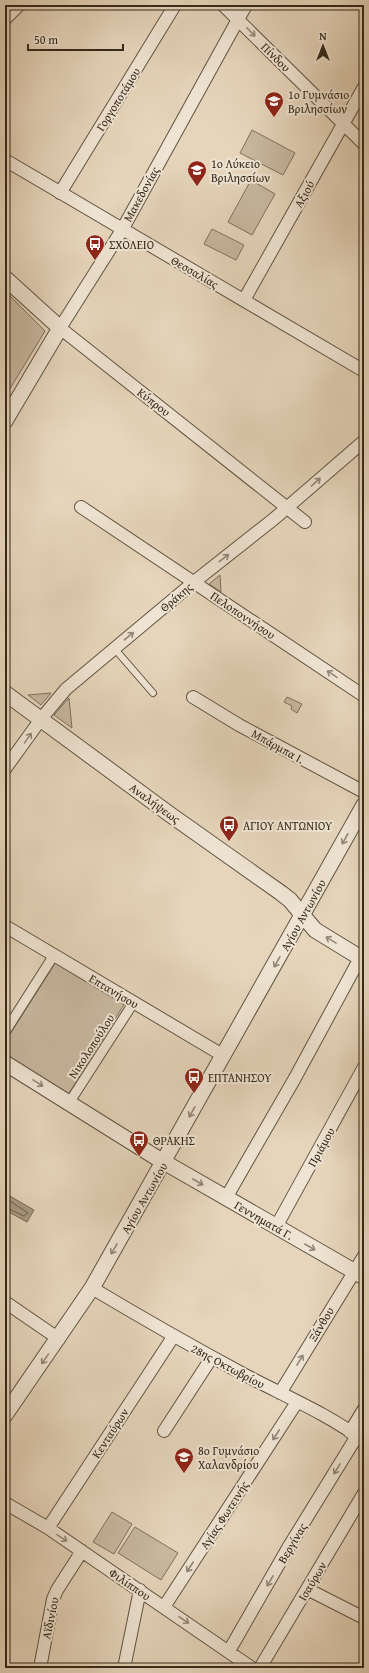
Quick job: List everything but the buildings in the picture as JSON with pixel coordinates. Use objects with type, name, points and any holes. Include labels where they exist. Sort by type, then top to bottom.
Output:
[{"type":"street","points":[[5,19],[19,5]]},
{"type":"street","name":"Γοργοποτάμου","points":[[60,193],[175,5]]},
{"type":"street","name":"Πίνδου","points":[[223,5],[364,144]]},
{"type":"street","name":"Μακεδονίας","points":[[5,421],[60,328],[122,230],[246,5]]},
{"type":"street","name":"Αξιού","points":[[244,300],[364,88]]},
{"type":"street","name":"Θεσσαλίας","points":[[5,160],[364,371]]},
{"type":"street","name":"Κύπρου","points":[[5,278],[60,328],[305,522]]},
{"type":"street","name":"Θράκης","points":[[5,769],[41,719],[66,689],[194,582],[287,508],[364,441]]},
{"type":"street","name":"Πελοποννήσου","points":[[82,507],[364,696]]},
{"type":"street","name":"Αναλήψεως","points":[[5,693],[168,813],[281,892],[290,900],[315,930],[362,959]]},
{"type":"street","name":"Μπάρμπα Ι.","points":[[193,697],[239,725],[364,792]]},
{"type":"street","name":"Αγίου Αντωνίου","points":[[5,1415],[92,1288],[364,805]]},
{"type":"street","name":"Επτανήσου","points":[[5,926],[224,1056]]},
{"type":"street","points":[[5,1032],[54,955]]},
{"type":"street","points":[[226,1198],[362,959]]},
{"type":"street","name":"Νικολοπούλου","points":[[69,1103],[134,1002]]},
{"type":"street","points":[[5,1063],[164,1162]]},
{"type":"street","name":"Πριάμου","points":[[276,1227],[364,1067]]},
{"type":"street","name":"Γεννηματά Γ.","points":[[164,1162],[359,1274]]},
{"type":"street","name":"Ξάνθου","points":[[280,1393],[359,1274],[364,1256]]},
{"type":"street","name":"28ης Οκτωβρίου","points":[[92,1288],[173,1337],[297,1402],[357,1436]]},
{"type":"street","points":[[5,1302],[59,1338]]},
{"type":"street","name":"Κενταύρων","points":[[48,1528],[173,1337]]},
{"type":"street","points":[[164,1430],[212,1357]]},
{"type":"street","name":"Αγίας Φωτεινής","points":[[164,1607],[297,1402]]},
{"type":"street","name":"Βεργίνας","points":[[229,1651],[288,1548],[357,1436],[364,1409]]},
{"type":"street","name":"Ισαύρων","points":[[260,1668],[364,1493]]},
{"type":"street","name":"Φιλίππου","points":[[6,1504],[48,1528],[252,1668]]},
{"type":"street","name":"Αϊδινίου","points":[[40,1668],[53,1599],[57,1590],[82,1551]]},
{"type":"street","points":[[307,1589],[364,1618]]},
{"type":"street","points":[[124,1668],[140,1590]]},
{"type":"lane","points":[[114,648],[153,693]]},
{"type":"shaded area","points":[[252,130],[295,153],[283,175],[240,153]]},
{"type":"shaded area","points":[[251,180],[275,194],[252,235],[228,222]]},
{"type":"shaded area","points":[[212,229],[244,245],[236,260],[204,244]]},
{"type":"shaded area","points":[[5,291],[45,331],[5,397]]},
{"type":"shaded area","points":[[220,575],[221,592],[209,584]]},
{"type":"shaded area","points":[[51,693],[41,705],[28,695]]},
{"type":"shaded area","points":[[287,697],[302,704],[297,713],[291,709],[292,706],[284,702]]},
{"type":"shaded area","points":[[69,698],[72,728],[54,715]]},
{"type":"shaded area","points":[[56,962],[125,1003],[68,1095],[5,1055],[5,1042]]},
{"type":"shaded area","points":[[112,1512],[132,1524],[114,1554],[93,1542]]},
{"type":"shaded area","points":[[135,1527],[178,1553],[161,1580],[118,1553]]},
{"type":"water","points":[[8,1195],[34,1210],[27,1222],[5,1210],[5,1200]]},
{"type":"place","name":"1ο Γυμνάσιο Βριλησσίων","points":[[274,118]]},
{"type":"place","name":"1o Λύκειο Βριλησσίων","points":[[197,187]]},
{"type":"place","name":"ΣΧΟΛΕΙΟ","points":[[95,261]]},
{"type":"place","name":"ΑΓΙΟΥ ΑΝΤΩΝΙΟΥ","points":[[229,842]]},
{"type":"place","name":"ΕΠΤΑΝΗΣΟΥ","points":[[194,1094]]},
{"type":"place","name":"ΘΡΑΚΗΣ","points":[[139,1157]]},
{"type":"place","name":"8ο Γυμνάσιο Χαλανδρίου","points":[[184,1474]]}]
